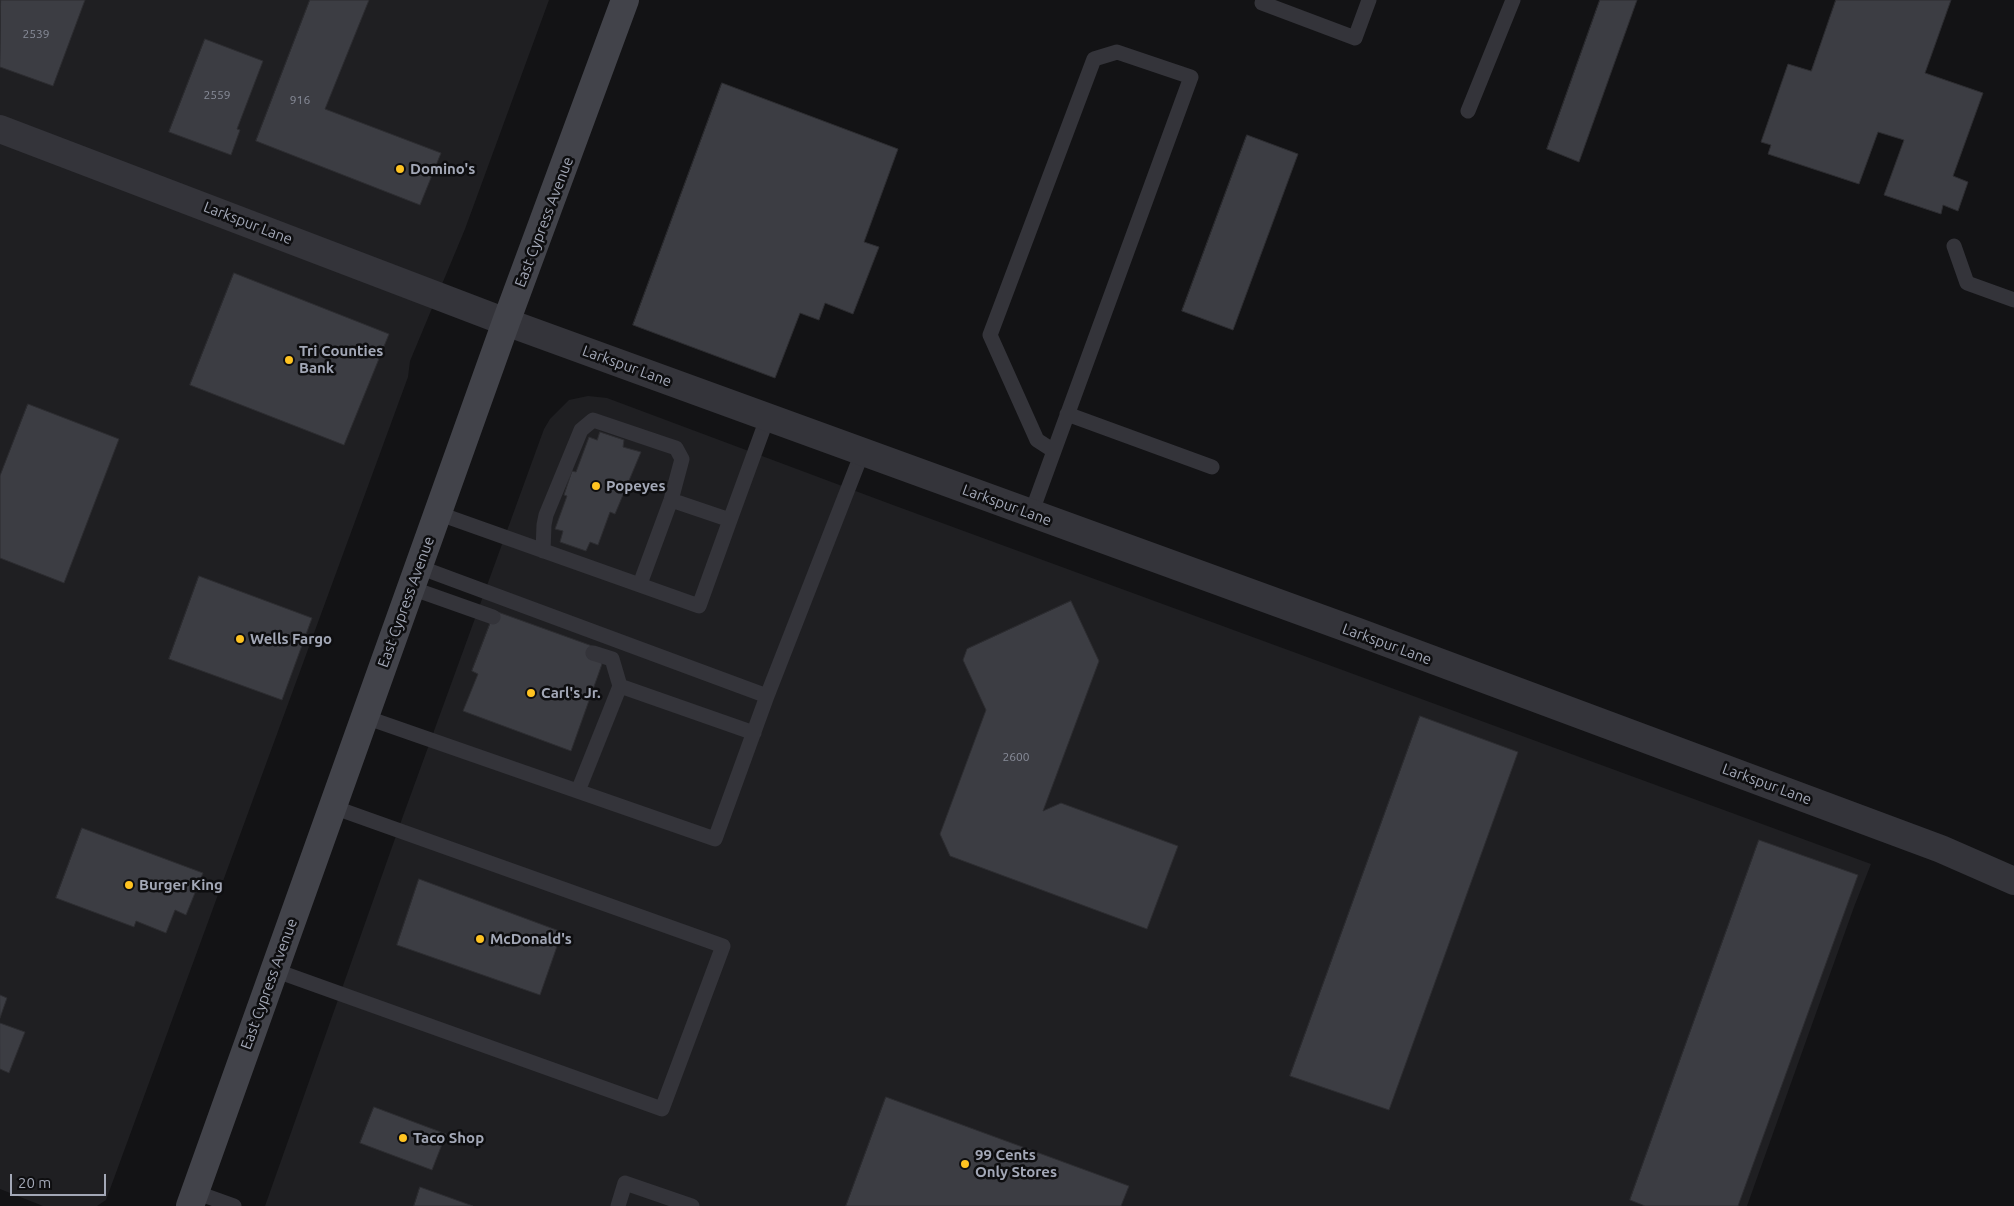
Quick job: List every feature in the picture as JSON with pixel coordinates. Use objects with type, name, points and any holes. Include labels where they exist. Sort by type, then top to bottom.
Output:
[{"type":"main road","name":"East Cypress Avenue","points":[[192,1199],[506,322],[625,0]]},
{"type":"street","name":"Larkspur Lane","points":[[0,129],[506,322],[1358,632],[1905,836],[1987,868],[2014,881]]},
{"type":"lane","points":[[1263,0],[1262,3],[1355,38],[1369,0]]},
{"type":"lane","points":[[1468,111],[1512,0]]},
{"type":"lane","points":[[1031,514],[1191,77],[1117,52],[1094,59],[990,335],[1036,440],[1054,451]]},
{"type":"lane","points":[[1954,246],[1967,283],[2014,300]]},
{"type":"lane","points":[[1067,414],[1212,467]]},
{"type":"lane","points":[[438,513],[699,606],[768,416]]},
{"type":"lane","points":[[543,551],[546,515],[581,430],[593,420],[676,448],[682,459],[671,500],[640,584]]},
{"type":"lane","points":[[364,717],[715,839],[767,696],[862,453]]},
{"type":"lane","points":[[671,500],[730,520]]},
{"type":"lane","points":[[415,577],[767,696]]},
{"type":"lane","points":[[415,577],[492,617]]},
{"type":"lane","points":[[578,791],[620,686],[612,659],[594,653]]},
{"type":"lane","points":[[620,686],[754,733]]},
{"type":"lane","points":[[274,970],[662,1109],[724,946],[333,807]]},
{"type":"lane","points":[[618,1206],[625,1183],[692,1206]]},
{"type":"lane","points":[[192,1199],[234,1206]]},
{"type":"shaded area","points":[[0,0],[549,0],[465,229],[410,361],[408,377],[106,1200],[97,1206],[43,1206],[0,1189]]},
{"type":"shaded area","points":[[588,396],[607,398],[1871,864],[1747,1206],[265,1206],[403,816],[544,429],[550,419],[569,400]]},
{"type":"building","points":[[1,0],[85,0],[53,86],[0,67]]},
{"type":"building","points":[[310,0],[369,0],[325,109],[441,153],[420,205],[256,141]]},
{"type":"building","points":[[1600,0],[1637,0],[1579,162],[1547,149]]},
{"type":"building","points":[[1836,0],[1951,0],[1925,73],[1983,93],[1953,176],[1968,182],[1958,211],[1943,205],[1941,214],[1884,195],[1904,140],[1878,132],[1859,184],[1768,154],[1771,145],[1761,142],[1788,64],[1811,71]]},
{"type":"building","points":[[205,39],[263,61],[237,129],[240,130],[231,155],[169,132]]},
{"type":"building","points":[[722,83],[898,149],[864,242],[879,247],[853,314],[825,303],[819,320],[800,313],[775,378],[633,325]]},
{"type":"building","points":[[1247,135],[1298,154],[1233,330],[1182,311]]},
{"type":"building","name":"Tri Counties Bank","points":[[234,273],[389,334],[344,445],[190,385]]},
{"type":"building","points":[[28,404],[119,439],[64,583],[0,558],[0,476]]},
{"type":"building","name":"Popeyes","points":[[600,432],[624,440],[623,447],[641,452],[615,514],[610,512],[598,545],[590,542],[586,551],[560,542],[563,531],[555,529],[567,496],[564,495],[572,471],[576,472],[589,437],[597,440]]},
{"type":"building","name":"Wells Fargo","points":[[199,576],[312,618],[282,700],[169,659]]},
{"type":"building","points":[[1071,601],[1099,661],[1043,811],[1061,803],[1178,846],[1147,929],[950,856],[940,834],[986,710],[963,660],[967,649]]},
{"type":"building","name":"Carl's Jr.","points":[[495,611],[595,647],[602,664],[571,751],[463,711],[478,674],[472,671]]},
{"type":"building","points":[[1420,716],[1518,752],[1389,1110],[1290,1076]]},
{"type":"building","name":"Burger King","points":[[82,828],[203,873],[186,915],[175,910],[166,933],[136,921],[134,927],[56,898]]},
{"type":"building","points":[[1759,840],[1858,875],[1738,1206],[1645,1206],[1630,1200]]},
{"type":"building","name":"McDonald's","points":[[419,879],[562,932],[540,995],[397,945]]},
{"type":"building","points":[[0,995],[7,998],[0,1018]]},
{"type":"building","points":[[0,1023],[25,1032],[9,1073],[0,1069]]},
{"type":"building","name":"99 Cents Only Stores","points":[[886,1097],[1129,1186],[1121,1206],[846,1206]]},
{"type":"building","name":"Taco Shop","points":[[374,1107],[446,1134],[432,1170],[360,1143]]},
{"type":"building","points":[[420,1187],[473,1206],[414,1206]]},
{"type":"place","name":"Domino's","points":[[400,169]]},
{"type":"place","name":"Tri Counties Bank","points":[[289,360]]},
{"type":"place","name":"Popeyes","points":[[596,486]]},
{"type":"place","name":"Wells Fargo","points":[[240,639]]},
{"type":"place","name":"Carl's Jr.","points":[[531,693]]},
{"type":"place","name":"Burger King","points":[[129,885]]},
{"type":"place","name":"McDonald's","points":[[480,939]]},
{"type":"place","name":"Taco Shop","points":[[403,1138]]},
{"type":"place","name":"99 Cents Only Stores","points":[[965,1164]]}]
